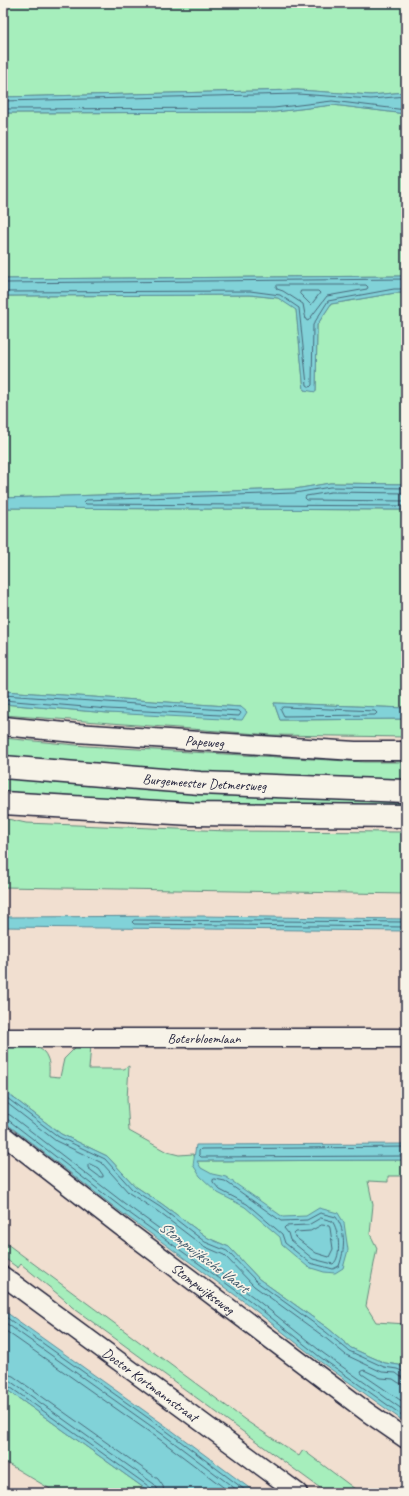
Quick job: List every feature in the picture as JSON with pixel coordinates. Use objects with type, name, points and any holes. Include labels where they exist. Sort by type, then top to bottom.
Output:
[{"type":"main road","name":"Burgemeester Detmersweg","points":[[3,767],[200,783],[406,791]]},
{"type":"main road","points":[[3,803],[192,814],[406,816]]},
{"type":"street","name":"Papeweg","points":[[3,726],[76,733],[356,751],[406,751]]},
{"type":"street","name":"Boterbloemlaan","points":[[3,1038],[406,1038]]},
{"type":"street","name":"Stompwijkseweg","points":[[3,1135],[366,1412],[406,1439]]},
{"type":"street","name":"Doctor Kortmannstraat","points":[[3,1276],[298,1493]]},
{"type":"green space","points":[[3,3],[406,3],[406,92],[371,95],[298,90],[3,97]]},
{"type":"green space","points":[[333,105],[406,114],[406,276],[3,279],[3,113],[275,112]]},
{"type":"green space","points":[[395,293],[406,293],[406,484],[330,483],[295,489],[3,498],[3,296],[250,295],[278,298],[296,309],[304,390],[316,391],[317,325],[331,304]]},
{"type":"green space","points":[[3,508],[406,510],[406,708],[274,703],[280,720],[406,719],[406,737],[272,735],[3,715],[3,704],[108,713],[241,707],[3,691]]},
{"type":"green space","points":[[3,738],[86,746],[364,762],[406,762],[406,783],[218,777],[3,757]]},
{"type":"green space","points":[[3,776],[406,800],[406,808],[184,806],[3,795]]},
{"type":"green space","points":[[3,818],[26,823],[228,831],[406,832],[406,894],[3,887]]},
{"type":"green space","points":[[79,1044],[91,1045],[89,1069],[124,1069],[129,1066],[127,1099],[129,1131],[167,1152],[179,1155],[193,1154],[197,1161],[406,1160],[406,1176],[388,1176],[388,1182],[368,1181],[373,1205],[370,1234],[377,1248],[366,1306],[376,1322],[406,1324],[406,1370],[399,1365],[385,1363],[351,1348],[329,1329],[259,1279],[229,1247],[208,1238],[135,1186],[107,1156],[61,1134],[3,1090],[3,1047],[28,1046],[40,1049],[44,1052],[48,1059],[49,1076],[60,1077],[64,1059]]},
{"type":"green space","points":[[3,1241],[248,1422],[299,1456],[303,1450],[359,1492],[327,1493],[72,1307],[21,1264],[18,1268],[3,1257]]},
{"type":"green space","points":[[3,1387],[151,1493],[57,1493],[3,1461]]},
{"type":"water","points":[[298,90],[371,95],[406,92],[406,114],[333,105],[275,112],[3,113],[3,97]]},
{"type":"water","points":[[406,276],[406,293],[395,293],[331,304],[317,325],[316,392],[304,390],[296,310],[278,298],[250,295],[3,296],[3,279]]},
{"type":"water","points":[[330,483],[406,484],[406,510],[3,508],[3,498],[295,489]]},
{"type":"water","points":[[3,691],[241,707],[247,712],[242,720],[108,713],[3,704]]},
{"type":"water","points":[[274,703],[406,708],[406,719],[280,720]]},
{"type":"water","points":[[202,916],[406,919],[406,931],[3,927],[3,917]]},
{"type":"water","name":"Stompwijksche Vaart","points":[[3,1090],[61,1134],[107,1156],[135,1186],[208,1238],[229,1247],[259,1279],[329,1329],[351,1348],[385,1363],[399,1365],[406,1370],[406,1423],[318,1360],[246,1303],[118,1210],[3,1121]]},
{"type":"water","points":[[406,1144],[406,1160],[197,1161],[201,1168],[212,1174],[226,1177],[283,1217],[306,1216],[319,1208],[338,1213],[344,1223],[348,1250],[343,1268],[335,1273],[324,1272],[308,1267],[282,1245],[280,1237],[245,1207],[218,1193],[200,1176],[193,1165],[196,1145]]},
{"type":"water","points":[[3,1310],[170,1429],[256,1493],[151,1493],[3,1387]]}]
